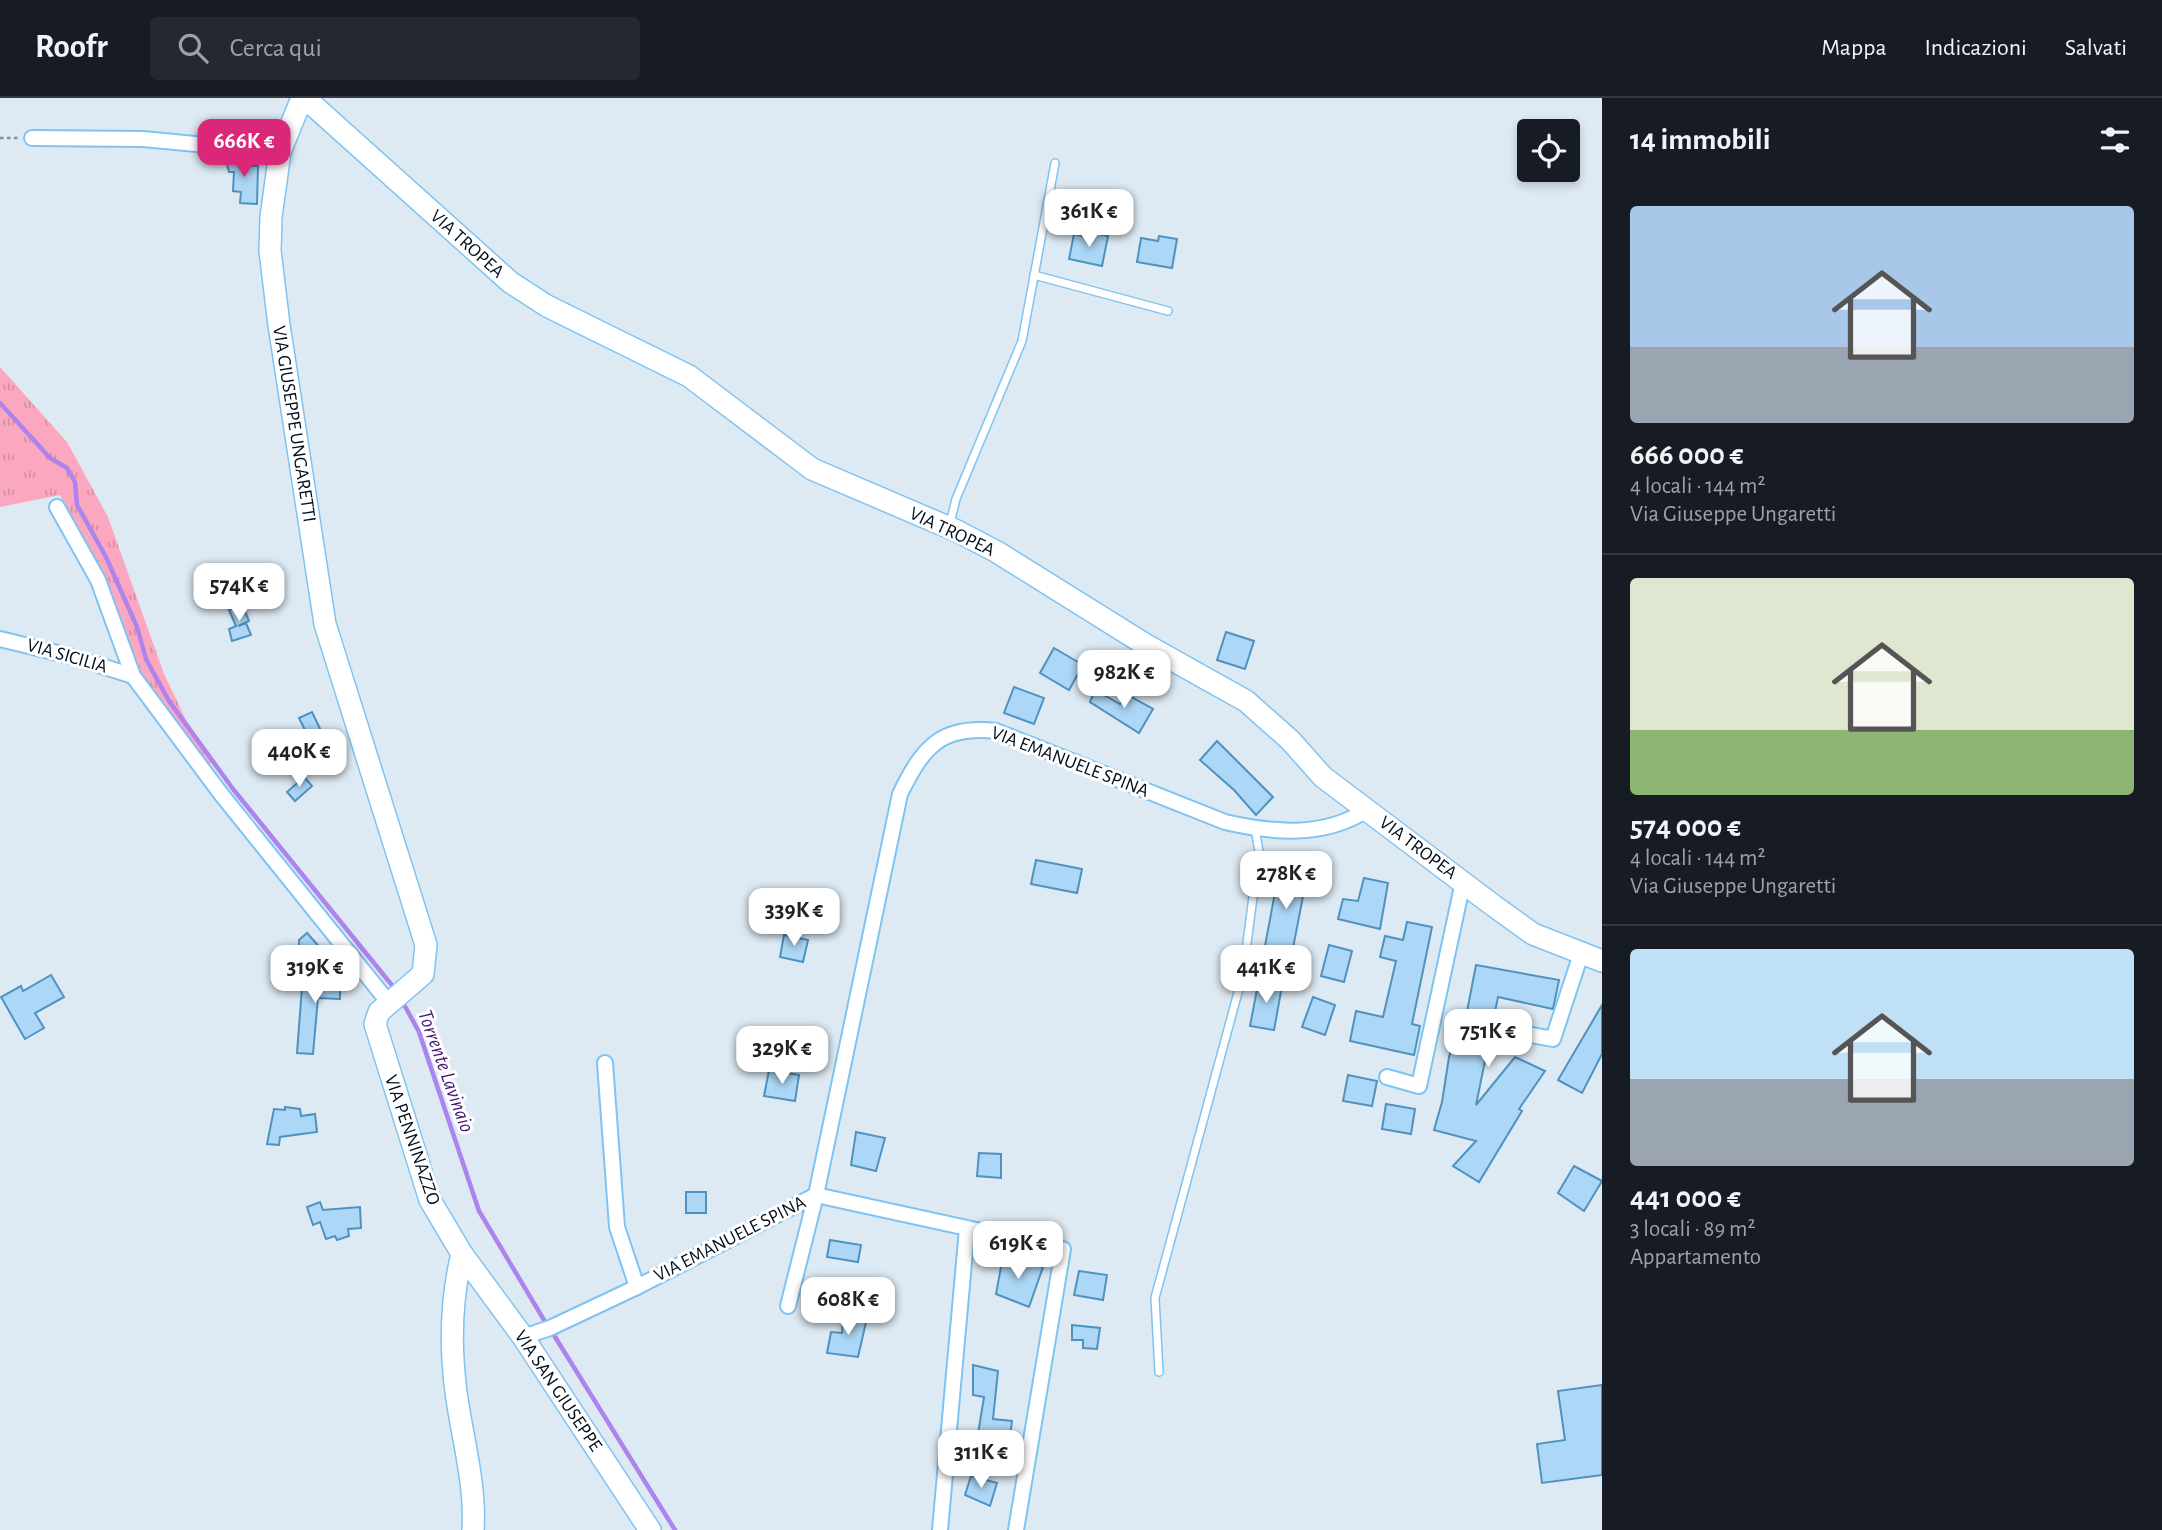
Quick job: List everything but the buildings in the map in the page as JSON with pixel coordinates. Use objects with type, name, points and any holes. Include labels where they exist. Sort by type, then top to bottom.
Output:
[{"type":"street","name":"VIA GIUSEPPE UNGARETTI","points":[[304,98],[280,152],[271,217],[270,251],[325,624],[423,930],[426,960],[423,974],[391,1002]]},
{"type":"street","name":"VIA TROPEA","points":[[304,98],[510,282],[547,306],[689,376],[812,469],[949,528],[997,552],[1146,645],[1246,701],[1290,740],[1323,777],[1533,934],[1602,961]]},
{"type":"street","points":[[32,138],[143,139],[280,152]]},
{"type":"street","points":[[57,507],[99,580],[133,676],[221,794],[391,1002]]},
{"type":"street","name":"VIA SICILIA","points":[[0,639],[70,656],[133,676]]},
{"type":"street","name":"VIA EMANUELE SPINA","points":[[523,1337],[550,1328],[637,1287],[816,1195],[900,794],[914,766],[928,749],[959,729],[996,731],[1225,822],[1255,829],[1298,832],[1329,827],[1367,810]]},
{"type":"street","points":[[1387,1077],[1419,1086],[1463,882]]},
{"type":"street","points":[[1500,1029],[1553,1039],[1580,954]]},
{"type":"street","name":"VIA PENNINAZZO","points":[[391,1002],[379,1012],[375,1024],[381,1046],[430,1200],[462,1254]]},
{"type":"street","points":[[605,1063],[617,1227],[637,1287]]},
{"type":"street","points":[[788,1306],[816,1195],[1063,1248],[1016,1530]]},
{"type":"street","points":[[940,1530],[967,1229]]},
{"type":"street","points":[[462,1254],[452,1327],[472,1498],[473,1530]]},
{"type":"street","name":"VIA SAN GIUSEPPE","points":[[462,1254],[523,1337],[650,1530]]},
{"type":"lane","points":[[949,528],[956,499],[1022,341],[1055,163]]},
{"type":"lane","points":[[1034,275],[1168,311]]},
{"type":"lane","points":[[1159,1372],[1155,1298],[1243,974],[1259,851],[1255,829]]},
{"type":"path","points":[[0,138],[32,138]]},
{"type":"green space","points":[[0,367],[67,442],[108,517],[164,674],[186,720],[215,761],[208,765],[139,677],[101,572],[60,495],[0,507]]},
{"type":"waterway","name":"Torrente Lavinaio","points":[[0,403],[50,458],[67,468],[75,482],[77,505],[106,557],[137,627],[146,659],[169,701],[233,789],[395,989]]},
{"type":"waterway","name":"Torrente Lavinaio","points":[[401,999],[419,1032],[479,1211],[547,1325]]},
{"type":"waterway","name":"Torrente Lavinaio","points":[[552,1332],[675,1530]]}]
